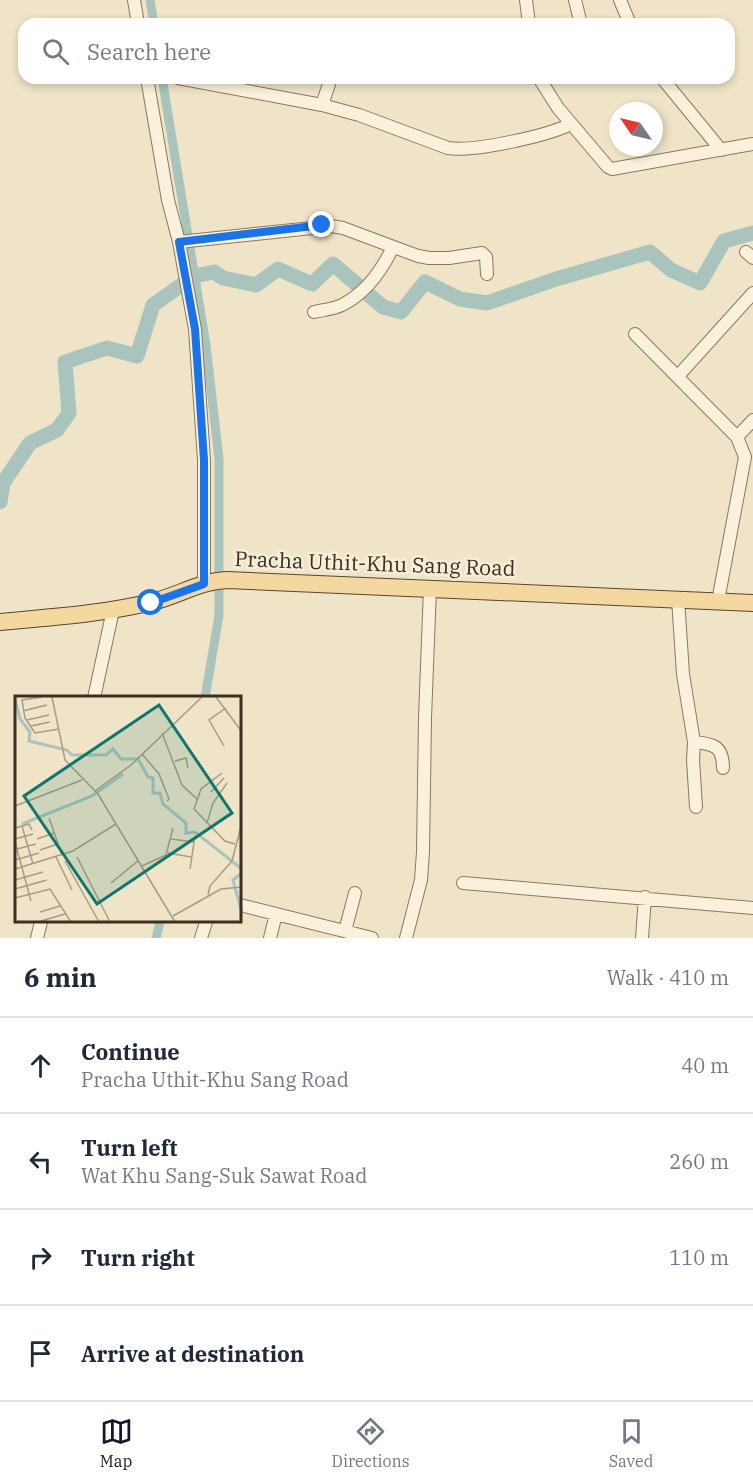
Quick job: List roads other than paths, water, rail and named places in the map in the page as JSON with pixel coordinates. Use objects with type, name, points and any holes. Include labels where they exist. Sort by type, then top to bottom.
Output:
[{"type":"main road","name":"Pracha Uthit-Khu Sang Road","points":[[0,622],[113,610],[168,598],[215,582],[430,588],[753,603]]},
{"type":"street","points":[[134,0],[137,18]]},
{"type":"street","points":[[526,0],[528,18]]},
{"type":"street","points":[[575,0],[580,18]]},
{"type":"street","points":[[620,0],[626,18]]},
{"type":"street","points":[[148,84],[168,200],[179,242],[195,329],[215,582]]},
{"type":"street","points":[[210,84],[322,105],[359,115],[448,148],[457,149],[476,148],[520,139],[571,124]]},
{"type":"street","points":[[322,105],[329,84]]},
{"type":"street","points":[[543,84],[571,124],[612,170],[753,144]]},
{"type":"street","points":[[667,84],[721,150]]},
{"type":"street","points":[[179,242],[331,226],[343,228],[429,258],[482,253],[486,257],[487,274]]},
{"type":"street","points":[[314,312],[339,306],[360,293],[378,273],[393,247]]},
{"type":"street","points":[[678,376],[753,293]]},
{"type":"street","points":[[635,334],[737,437],[742,445],[745,457],[718,601]]},
{"type":"street","points":[[737,437],[753,420]]},
{"type":"street","points":[[406,938],[421,880],[423,852],[430,588]]},
{"type":"street","points":[[678,600],[683,674],[694,742],[696,807]]},
{"type":"street","points":[[94,696],[113,610]]},
{"type":"street","points":[[694,742],[708,744],[721,752],[723,768]]},
{"type":"street","points":[[463,883],[753,908]]},
{"type":"street","points":[[341,933],[355,893]]},
{"type":"street","points":[[642,938],[645,897]]},
{"type":"street","points":[[242,906],[341,933],[372,938]]},
{"type":"street","points":[[270,938],[276,914]]},
{"type":"street","points":[[37,938],[41,923]]},
{"type":"street","points":[[201,938],[205,923]]},
{"type":"waterway","points":[[150,0],[153,18]]},
{"type":"waterway","points":[[163,84],[206,345],[219,459],[219,615],[205,696]]},
{"type":"waterway","points":[[0,502],[3,483],[30,443],[57,430],[69,413],[65,362],[107,348],[137,356],[153,305],[194,276],[214,272],[223,278],[256,285],[278,269],[312,284],[333,264],[383,307],[401,312],[425,282],[460,299],[487,303],[556,279],[650,252],[671,270],[700,283],[724,241],[753,233]]},
{"type":"waterway","points":[[156,938],[160,923]]}]
